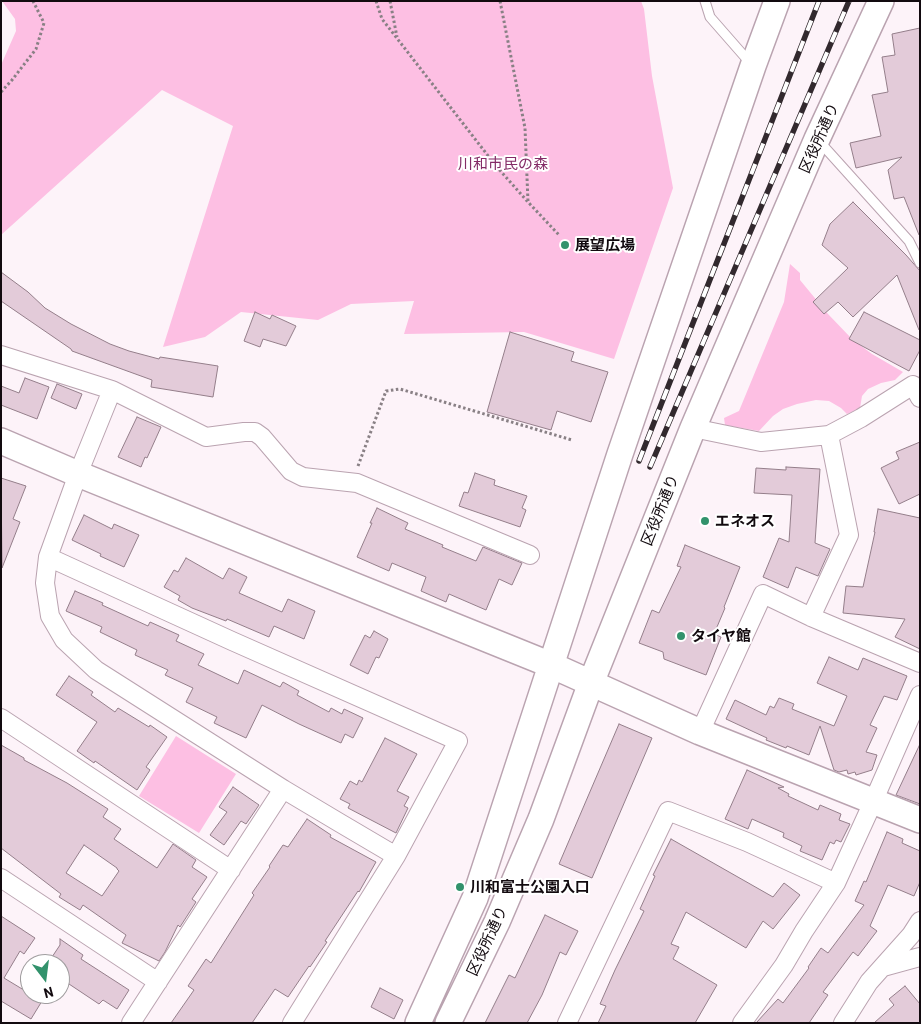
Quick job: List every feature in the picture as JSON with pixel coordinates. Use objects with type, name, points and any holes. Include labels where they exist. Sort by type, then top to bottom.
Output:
[{"type":"street","name":"区役所通り","points":[[418,1023],[475,898],[620,454],[753,66],[778,1]]},
{"type":"street","name":"区役所通り","points":[[448,1023],[542,819],[591,683],[693,428],[817,139],[881,1]]},
{"type":"street","points":[[1,355],[112,390],[206,437],[255,432],[262,437],[292,471],[303,477],[352,482],[530,556]]},
{"type":"street","points":[[693,428],[761,442],[829,435],[917,387]]},
{"type":"street","points":[[112,390],[78,474],[48,558],[45,583],[50,616],[64,640],[96,670],[283,789],[396,856]]},
{"type":"street","points":[[811,617],[849,535],[829,435]]},
{"type":"street","points":[[1,441],[78,474],[551,665],[700,732],[920,820]]},
{"type":"street","points":[[48,558],[458,741],[396,856],[292,1023]]},
{"type":"street","points":[[700,732],[763,594],[811,617],[920,663]]},
{"type":"street","points":[[742,1023],[784,965],[804,931],[836,884],[920,695]]},
{"type":"street","points":[[1,718],[231,870]]},
{"type":"street","points":[[131,1023],[283,789]]},
{"type":"street","points":[[567,1023],[668,810],[747,842],[836,884]]},
{"type":"street","points":[[1,878],[158,982]]},
{"type":"street","points":[[843,1023],[868,982],[912,935],[920,921]]},
{"type":"street","points":[[883,968],[920,957]]},
{"type":"lane","points":[[705,1],[710,17],[753,66]]},
{"type":"lane","points":[[817,139],[909,241],[920,263]]},
{"type":"path","points":[[1,92],[36,49],[44,23],[33,1]]},
{"type":"path","points":[[376,1],[382,19],[496,166],[559,235]]},
{"type":"path","points":[[390,1],[397,39]]},
{"type":"path","points":[[500,1],[525,128],[528,202]]},
{"type":"path","points":[[352,482],[386,391],[400,389],[572,440]]},
{"type":"green space","name":"川和市民の森","points":[[2,1],[641,1],[644,9],[652,76],[673,188],[614,359],[524,332],[404,334],[414,301],[351,304],[318,320],[241,312],[205,337],[163,347],[233,126],[162,90],[1,235],[1,65],[16,31],[15,19]]},
{"type":"green space","points":[[790,264],[800,273],[800,280],[828,314],[852,339],[872,354],[903,372],[895,380],[881,383],[868,389],[862,396],[860,408],[847,414],[829,401],[816,400],[783,409],[773,416],[759,431],[725,425],[724,418],[739,411],[784,302]]},
{"type":"green space","points":[[176,736],[236,774],[199,833],[139,796]]},
{"type":"building","points":[[920,28],[919,235],[904,197],[894,199],[888,170],[902,157],[856,168],[850,143],[881,136],[872,95],[888,92],[882,57],[895,55],[892,34]]},
{"type":"building","points":[[853,202],[920,271],[920,330],[897,275],[853,317],[838,302],[824,314],[813,302],[848,268],[822,245],[830,224]]},
{"type":"building","points":[[1,272],[28,292],[45,308],[110,344],[159,359],[160,357],[218,366],[213,397],[151,387],[152,380],[72,351],[1,301]]},
{"type":"building","points":[[255,312],[270,319],[272,315],[296,326],[286,346],[263,339],[260,347],[244,341]]},
{"type":"building","points":[[864,312],[920,340],[920,350],[909,371],[849,339]]},
{"type":"building","points":[[510,332],[574,352],[571,361],[608,372],[591,422],[557,411],[551,430],[487,412]]},
{"type":"building","points":[[25,378],[49,387],[37,419],[1,405],[1,386],[19,393]]},
{"type":"building","points":[[57,384],[82,394],[76,409],[51,398]]},
{"type":"building","points":[[137,417],[161,427],[141,467],[118,457]]},
{"type":"building","points":[[920,442],[920,494],[899,504],[881,468],[899,459],[896,452]]},
{"type":"building","points":[[786,467],[820,469],[815,543],[830,549],[818,576],[796,567],[788,588],[763,577],[779,538],[789,542],[792,495],[754,493],[756,468],[786,470]]},
{"type":"building","points":[[475,473],[495,480],[494,485],[527,496],[522,508],[526,510],[520,527],[459,506],[464,492],[468,493]]},
{"type":"building","points":[[1,478],[26,486],[13,519],[20,522],[2,568]]},
{"type":"building","points":[[377,508],[408,523],[405,529],[476,561],[483,547],[522,563],[512,585],[499,579],[486,610],[449,594],[446,602],[421,591],[426,577],[392,563],[389,571],[357,557]]},
{"type":"building","points":[[878,509],[920,518],[920,649],[895,637],[905,619],[843,613],[846,586],[863,587]]},
{"type":"building","points":[[84,515],[112,529],[114,524],[139,535],[124,567],[72,540]]},
{"type":"building","points":[[685,545],[740,567],[714,634],[721,637],[706,675],[664,659],[663,652],[639,643],[652,610],[659,613],[681,567],[677,566]]},
{"type":"building","points":[[186,558],[223,579],[229,568],[247,577],[239,593],[282,612],[288,599],[315,611],[304,639],[274,626],[269,637],[227,619],[226,621],[192,608],[178,600],[180,596],[164,587],[174,570],[178,572]]},
{"type":"building","points":[[75,591],[148,626],[150,622],[179,635],[176,641],[204,654],[198,665],[238,684],[244,670],[280,687],[283,682],[299,691],[297,695],[329,712],[331,708],[342,714],[344,709],[363,718],[353,738],[345,734],[341,743],[262,705],[246,738],[214,723],[217,717],[186,702],[193,688],[165,675],[168,670],[135,655],[137,650],[100,632],[102,627],[66,611]]},
{"type":"building","points":[[374,631],[388,639],[379,658],[376,657],[368,674],[350,665],[365,635],[370,638]]},
{"type":"building","points":[[829,657],[858,670],[863,658],[907,676],[897,700],[884,696],[870,725],[877,728],[866,752],[877,755],[872,770],[856,775],[855,772],[848,774],[847,770],[839,772],[834,770],[820,726],[809,755],[766,740],[767,738],[726,719],[735,700],[766,715],[770,706],[774,708],[779,698],[794,704],[792,709],[834,726],[847,696],[817,683]]},
{"type":"building","points":[[69,676],[93,692],[91,695],[115,712],[118,708],[149,727],[150,725],[167,737],[146,767],[150,770],[137,790],[77,751],[97,722],[56,695]]},
{"type":"building","points":[[619,724],[652,738],[592,878],[559,864]]},
{"type":"building","points":[[385,738],[417,754],[397,791],[409,797],[404,806],[408,808],[396,833],[348,808],[350,804],[340,799],[350,781],[357,785],[359,780],[362,782]]},
{"type":"building","points":[[920,744],[920,804],[896,795]]},
{"type":"building","points":[[1,745],[108,809],[103,817],[121,829],[114,839],[157,868],[173,844],[196,860],[192,867],[207,877],[192,899],[196,902],[180,927],[178,925],[159,961],[122,943],[126,935],[83,905],[80,910],[59,897],[61,894],[1,848]],"holes":[[[84,845],[119,871],[102,896],[66,873]]]},
{"type":"building","points":[[747,770],[784,787],[778,788],[789,794],[788,796],[818,810],[820,805],[841,814],[839,820],[850,824],[841,842],[836,840],[834,844],[830,842],[822,860],[800,851],[802,846],[783,837],[784,833],[752,819],[748,829],[725,819]]},
{"type":"building","points":[[233,787],[259,805],[246,824],[241,821],[224,845],[210,835],[227,812],[219,807]]},
{"type":"building","points":[[307,819],[331,835],[330,837],[376,862],[359,892],[325,941],[327,942],[288,997],[275,989],[252,1023],[171,1023],[194,990],[188,986],[206,959],[211,963],[283,845],[288,847]]},
{"type":"building","points":[[887,832],[903,839],[902,843],[920,851],[920,882],[914,896],[888,885],[870,926],[877,931],[858,956],[853,952],[823,992],[828,995],[809,1023],[756,1023],[778,999],[783,1003],[821,948],[828,953],[864,905],[855,901],[864,881],[866,882]]},
{"type":"building","points":[[671,839],[773,897],[784,883],[800,895],[773,929],[763,921],[746,948],[686,912],[671,944],[679,947],[673,959],[717,985],[695,1023],[598,1023],[606,1006],[600,1004],[644,911],[640,909],[655,876],[653,875]]},
{"type":"building","points":[[545,915],[578,931],[566,955],[560,952],[542,995],[527,1023],[485,1023],[509,975],[515,978]]},
{"type":"building","points":[[1,916],[35,938],[24,954],[20,951],[4,978],[20,988],[20,1004],[40,1004],[31,1019],[1,1001]]},
{"type":"building","points":[[60,939],[83,955],[81,959],[129,990],[117,1009],[103,1000],[99,1004],[70,985],[70,954],[54,954],[60,945]]},
{"type":"building","points":[[905,986],[920,1004],[920,1023],[874,1023],[894,1005],[889,999]]},
{"type":"building","points":[[380,988],[403,1000],[394,1019],[371,1007]]},
{"type":"railway","points":[[639,461],[819,1]]},
{"type":"railway","points":[[650,467],[849,1]]},
{"type":"place","name":"展望広場","points":[[565,245]]},
{"type":"place","name":"エネオス","points":[[705,521]]},
{"type":"place","name":"タイヤ館","points":[[681,636]]},
{"type":"place","name":"川和富士公園入口","points":[[460,887]]}]
